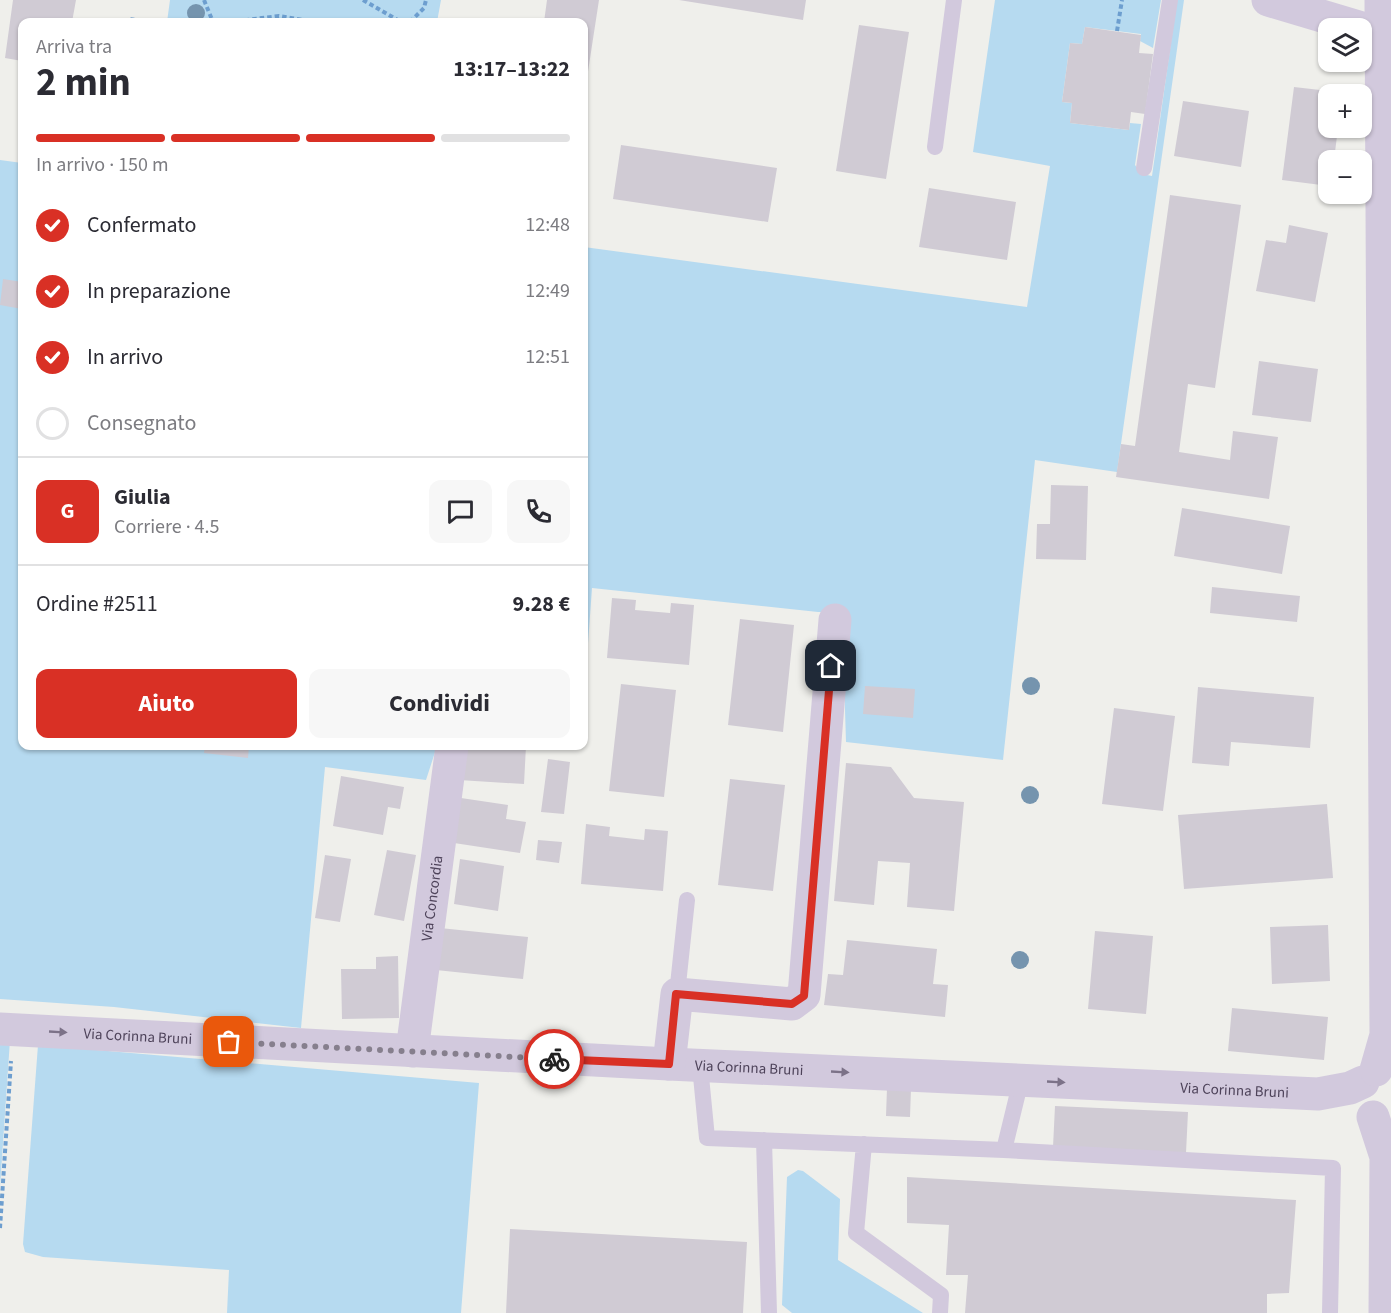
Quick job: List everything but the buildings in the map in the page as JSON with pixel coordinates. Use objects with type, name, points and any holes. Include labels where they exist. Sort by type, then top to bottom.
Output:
[{"type":"street","points":[[1268,0],[1376,16],[1384,1313]]},
{"type":"street","points":[[684,1065],[676,994],[792,1004],[804,996],[835,620]]},
{"type":"street","name":"Via Concordia","points":[[412,1051],[451,750]]},
{"type":"street","name":"Via Corinna Bruni","points":[[6,1041],[412,1051],[1317,1094],[1350,1088],[1381,1095]]},
{"type":"lane","points":[[934,147],[954,0]]},
{"type":"lane","points":[[1144,168],[1170,0]]},
{"type":"lane","points":[[676,994],[687,900]]},
{"type":"lane","points":[[684,1065],[707,1138],[1004,1150],[1334,1168],[1330,1313]]},
{"type":"lane","points":[[1004,1150],[1021,1080]]},
{"type":"lane","points":[[764,1140],[769,1313]]},
{"type":"lane","points":[[864,1144],[856,1233],[941,1295],[940,1313]]},
{"type":"path","points":[[204,0],[211,18]]},
{"type":"path","points":[[363,0],[394,18]]},
{"type":"path","points":[[414,18],[424,8],[426,0]]},
{"type":"path","points":[[1117,31],[1122,0]]},
{"type":"path","points":[[263,18],[279,16],[291,18]]},
{"type":"path","points":[[0,1228],[6,1041]]},
{"type":"shaded area","points":[[170,0],[441,0],[438,18],[168,18]]},
{"type":"shaded area","points":[[995,0],[1161,0],[1153,48],[1140,41],[1141,34],[1085,27],[1082,44],[1070,43],[1062,102],[1072,103],[1070,123],[1129,130],[1130,123],[1141,124],[1135,165],[1142,174],[1152,176],[1177,0],[1184,0],[1117,472],[1035,460],[1003,760],[846,742],[842,612],[818,612],[592,588],[588,644],[588,248],[1027,307],[1050,166],[973,152]]},
{"type":"shaded area","points":[[0,160],[18,162],[18,750],[436,750],[426,780],[325,767],[301,1028],[114,1007],[0,999]]},
{"type":"shaded area","points":[[0,1039],[10,1040],[0,1187]]},
{"type":"shaded area","points":[[38,1045],[479,1083],[461,1313],[227,1313],[229,1270],[43,1257],[25,1252],[23,1244]]},
{"type":"shaded area","points":[[798,1170],[803,1171],[840,1199],[838,1260],[923,1313],[792,1313],[782,1305],[787,1177]]},
{"type":"way so far","points":[[229,1042],[554,1059]]},
{"type":"route","points":[[554,1059],[669,1064],[676,994],[792,1004],[800,1001],[804,996],[831,666]]}]
